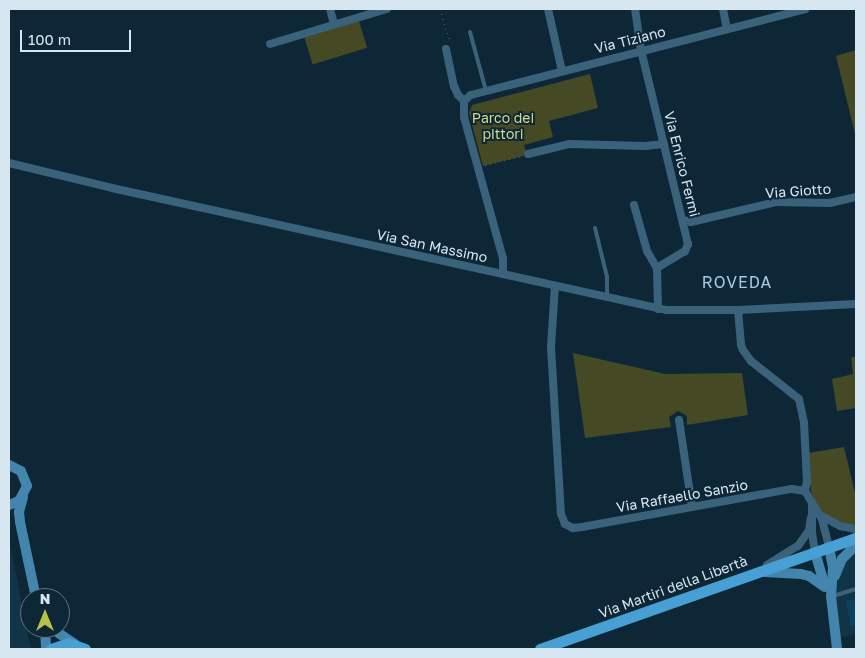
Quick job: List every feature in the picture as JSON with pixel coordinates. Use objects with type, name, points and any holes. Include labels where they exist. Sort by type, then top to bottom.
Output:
[{"type":"main road","name":"Via Martiri della Libertà","points":[[540,649],[856,538]]},
{"type":"main road","points":[[51,649],[60,644],[81,647]]},
{"type":"street","points":[[330,9],[334,24]]},
{"type":"street","points":[[270,44],[387,9]]},
{"type":"street","points":[[548,9],[562,71]]},
{"type":"street","name":"Via Enrico Fermi","points":[[635,9],[641,50],[683,220],[688,248],[657,268]]},
{"type":"street","points":[[723,9],[727,28]]},
{"type":"street","name":"Via Tiziano","points":[[464,101],[471,95],[805,9]]},
{"type":"street","points":[[446,49],[454,86],[458,95],[464,101],[462,110],[503,259],[504,274]]},
{"type":"street","points":[[528,154],[569,144],[645,146],[664,144]]},
{"type":"street","name":"Via San Massimo","points":[[9,163],[674,312],[855,304]]},
{"type":"street","name":"Via Giotto","points":[[683,220],[691,222],[776,202],[830,203],[856,197]]},
{"type":"street","points":[[634,205],[648,251],[657,268],[658,309]]},
{"type":"street","name":"Via Raffaello Sanzio","points":[[555,286],[551,346],[562,514],[565,524],[573,528],[582,527],[792,489],[805,491]]},
{"type":"street","points":[[723,310],[735,317],[739,326]]},
{"type":"street","points":[[738,310],[740,345],[751,361],[799,399],[804,423],[807,482],[805,491],[824,526],[829,547],[829,585],[837,649]]},
{"type":"street","points":[[679,420],[692,506]]},
{"type":"street","points":[[9,457],[12,466],[26,480],[27,486],[19,512],[34,588]]},
{"type":"street","points":[[9,505],[23,497]]},
{"type":"street","points":[[756,573],[798,546],[809,530],[812,503]]},
{"type":"street","points":[[9,509],[20,522]]},
{"type":"street","points":[[817,511],[825,520],[833,524],[856,529]]},
{"type":"street","points":[[811,518],[815,552],[829,585]]},
{"type":"street","points":[[829,585],[842,559],[856,546]]},
{"type":"street","points":[[756,573],[801,574],[829,585]]},
{"type":"street","points":[[67,638],[81,647]]},
{"type":"lane","points":[[470,32],[486,91]]},
{"type":"lane","points":[[595,228],[607,277],[607,297]]},
{"type":"lane","points":[[831,596],[856,589]]},
{"type":"path","points":[[440,9],[451,47],[446,49]]},
{"type":"path","points":[[477,167],[528,154]]},
{"type":"shaded area","points":[[9,539],[20,595],[20,638],[29,638],[32,649],[9,649]]},
{"type":"shaded area","points":[[856,551],[856,634],[839,638],[835,596],[841,568]]},
{"type":"green space","points":[[359,21],[367,48],[313,64],[304,38]]},
{"type":"green space","points":[[856,50],[856,138],[836,56]]},
{"type":"green space","name":"Parco dei pittori","points":[[590,74],[598,108],[549,121],[553,137],[524,145],[527,155],[483,166],[469,113],[472,105]]},
{"type":"green space","points":[[573,353],[665,374],[742,373],[748,415],[687,425],[687,416],[678,411],[669,417],[671,427],[585,438]]},
{"type":"green space","points":[[851,357],[856,357],[856,408],[837,411],[832,379],[853,374]]},
{"type":"green space","points":[[844,447],[856,497],[856,526],[846,525],[828,517],[819,510],[811,492],[808,453]]},
{"type":"building","points":[[856,599],[856,625],[851,626],[846,601]]},
{"type":"district","name":"ROVEDA","points":[[737,282]]}]
